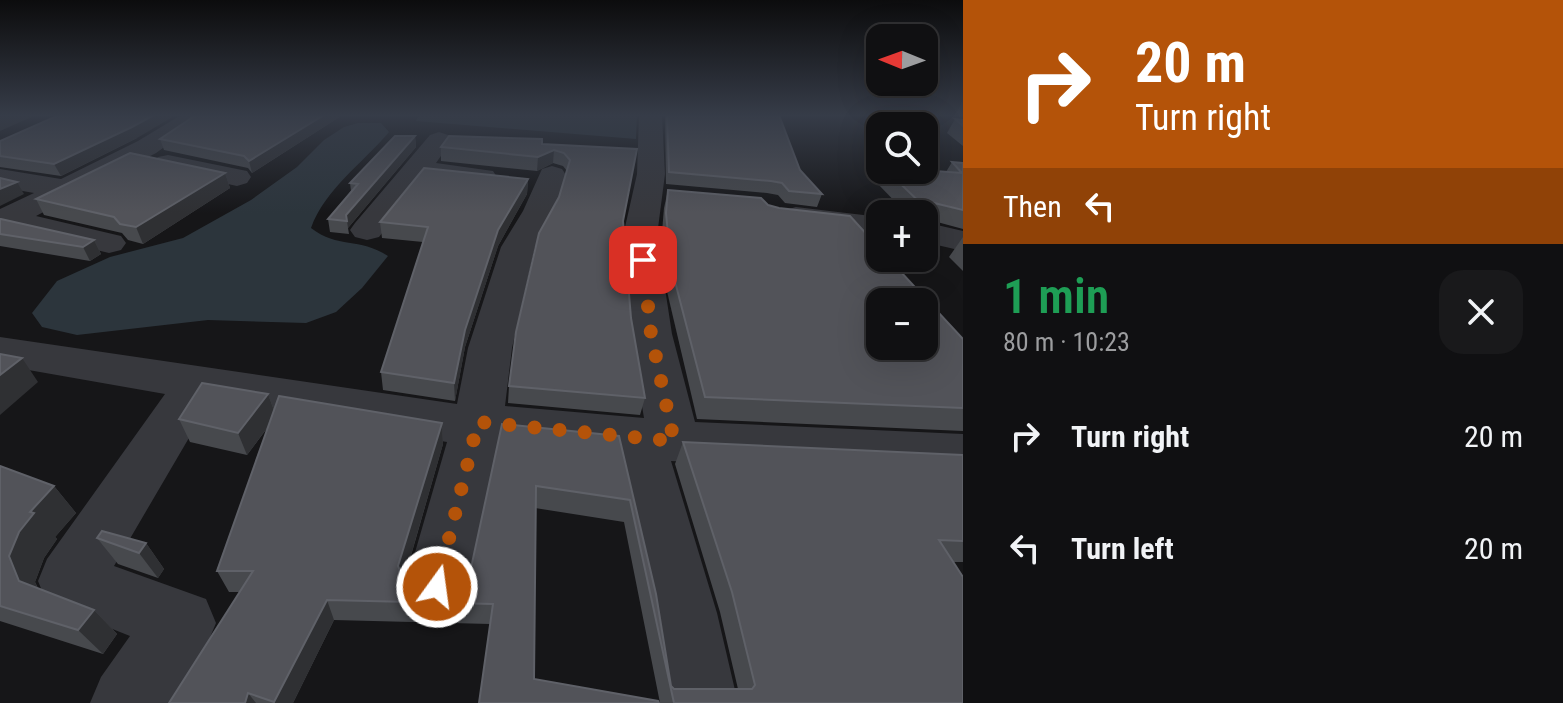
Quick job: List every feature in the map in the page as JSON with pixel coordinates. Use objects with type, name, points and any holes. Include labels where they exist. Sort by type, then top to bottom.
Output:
[{"type":"street","points":[[3,220],[142,148]]},
{"type":"street","points":[[367,230],[433,148]]},
{"type":"street","points":[[651,148],[651,174],[662,196],[640,236],[651,334],[656,439],[701,703]]},
{"type":"street","points":[[130,155],[237,177]]},
{"type":"street","points":[[417,170],[531,180],[539,211],[518,247],[490,348],[478,422],[437,587]]},
{"type":"street","points":[[0,178],[65,189]]},
{"type":"street","points":[[766,205],[773,214],[866,225]]},
{"type":"street","points":[[3,220],[109,243]]},
{"type":"street","points":[[938,235],[963,241]]},
{"type":"street","points":[[0,351],[443,423],[478,422],[656,439],[963,455]]},
{"type":"street","points":[[127,703],[182,623],[70,581],[199,381]]},
{"type":"shaded area","points":[[316,148],[374,148],[325,201],[311,228],[330,239],[368,247],[388,256],[362,288],[336,312],[306,323],[208,320],[77,335],[42,327],[32,313],[57,281],[110,257],[183,238],[251,200],[297,167]]},
{"type":"building","points":[[0,148],[88,148],[54,164],[0,156]]},
{"type":"building","points":[[204,148],[271,148],[249,161],[244,156]]},
{"type":"building","points":[[384,148],[405,148],[346,215],[347,221],[328,219],[358,184],[350,183]]},
{"type":"building","points":[[449,148],[637,149],[623,221],[631,318],[645,398],[509,386],[516,332],[539,233],[559,197],[570,160],[564,153],[554,150],[538,157]]},
{"type":"building","points":[[668,148],[792,148],[800,170],[822,194],[789,191],[782,183],[771,181],[669,172]]},
{"type":"building","points":[[130,153],[225,173],[136,227],[120,224],[114,217],[36,199]]},
{"type":"building","points":[[952,162],[963,163],[963,210],[938,204],[938,200],[917,200],[901,184],[938,184],[938,171],[962,173]]},
{"type":"building","points":[[424,168],[528,179],[498,230],[465,330],[454,383],[381,372],[428,227],[380,222]]},
{"type":"building","points":[[0,178],[17,182],[0,189]]},
{"type":"building","points":[[668,190],[761,198],[768,205],[779,208],[850,216],[866,234],[866,272],[901,272],[916,288],[866,288],[866,360],[938,360],[938,312],[963,339],[963,408],[705,397],[671,266],[666,213]]},
{"type":"building","points":[[0,219],[94,240],[83,247],[0,234]]},
{"type":"building","points":[[0,354],[22,358],[0,375]]},
{"type":"building","points":[[202,383],[268,394],[238,433],[179,419]]},
{"type":"building","points":[[279,396],[442,423],[398,566],[408,590],[434,601],[460,592],[471,568],[502,424],[619,436],[656,594],[674,689],[752,689],[755,685],[732,592],[683,442],[963,455],[963,541],[939,540],[963,577],[963,703],[674,703],[630,500],[536,486],[534,679],[659,703],[479,703],[493,604],[327,600],[274,702],[248,693],[245,703],[169,703],[253,571],[217,571]]},
{"type":"building","points":[[0,466],[54,486],[30,512],[34,513],[19,532],[9,556],[19,581],[94,610],[78,630],[0,606]]},
{"type":"building","points":[[102,531],[146,543],[139,553],[97,538]]},
{"type":"route","points":[[437,587],[478,422],[674,441],[651,334],[643,260]]}]
